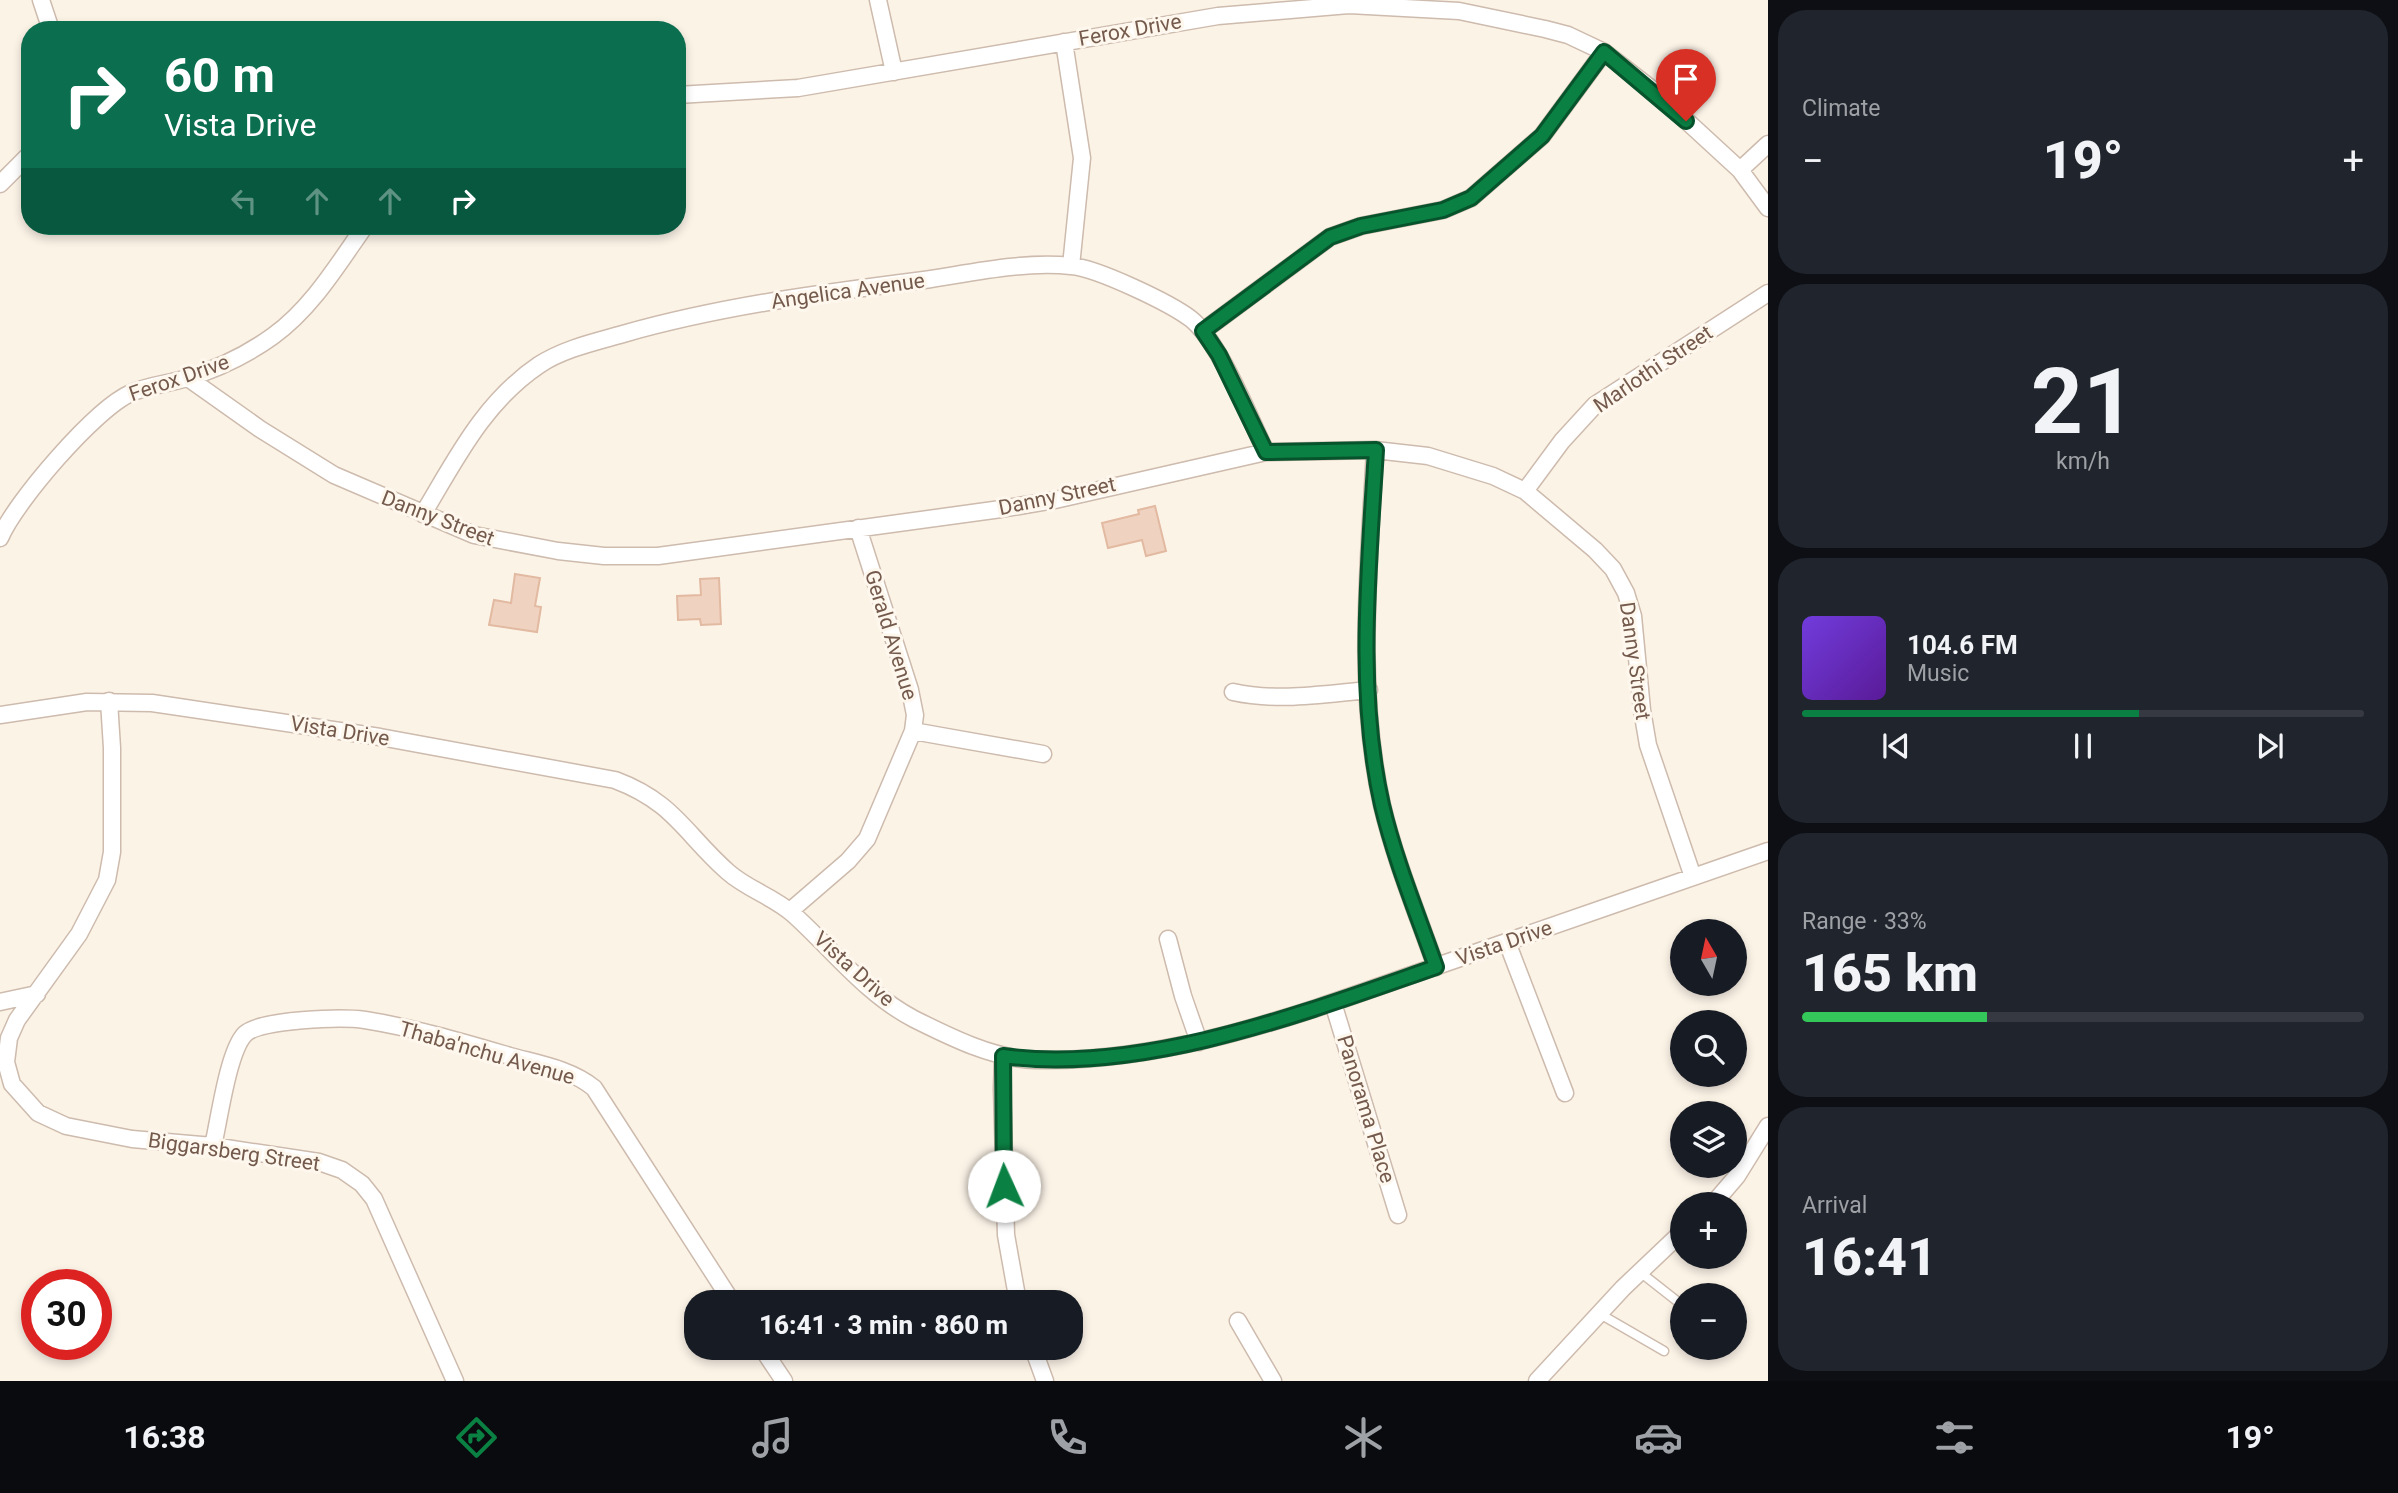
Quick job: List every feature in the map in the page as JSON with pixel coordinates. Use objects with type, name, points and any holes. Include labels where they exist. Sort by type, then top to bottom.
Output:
[{"type":"street","points":[[41,0],[48,21]]},
{"type":"street","points":[[878,0],[894,72]]},
{"type":"street","name":"Ferox Drive","points":[[686,94],[798,88],[1064,41],[1217,8],[1349,5],[1459,10],[1568,35],[1604,52],[1653,90],[1740,170],[1768,208]]},
{"type":"street","points":[[1064,41],[1082,158],[1071,266]]},
{"type":"street","points":[[1203,331],[1330,237],[1361,226],[1443,210],[1471,198],[1542,136],[1604,52]]},
{"type":"street","points":[[1740,170],[1768,144]]},
{"type":"street","points":[[0,184],[21,163]]},
{"type":"street","name":"Ferox Drive","points":[[0,538],[6,525],[32,491],[114,402],[136,391],[213,369],[254,348],[292,319],[314,295],[358,235]]},
{"type":"street","name":"Angelica Avenue","points":[[423,514],[473,430],[490,408],[514,383],[541,363],[568,351],[657,324],[727,309],[1041,265],[1071,266],[1115,279],[1190,318],[1203,331],[1219,355],[1266,452]]},
{"type":"street","name":"Marlothi Street","points":[[1525,491],[1562,441],[1595,405],[1768,293]]},
{"type":"street","name":"Danny Street","points":[[188,378],[302,456],[362,489],[474,535],[498,542],[604,556],[658,556],[1055,500],[1266,452],[1376,450],[1428,456],[1464,465],[1525,491],[1595,550],[1613,569],[1626,593],[1633,615],[1648,745],[1693,877]]},
{"type":"street","points":[[1376,450],[1367,578],[1369,690],[1375,765],[1382,805],[1395,852],[1436,967]]},
{"type":"street","name":"Gerald Avenue","points":[[790,911],[863,845],[913,731],[915,715],[910,690],[858,528]]},
{"type":"street","points":[[1233,692],[1263,698],[1286,698],[1369,690]]},
{"type":"street","points":[[0,1002],[37,994],[79,934],[107,880],[111,852],[113,748],[109,701]]},
{"type":"street","name":"Vista Drive","points":[[0,715],[109,701],[152,703],[380,737],[615,780],[648,794],[666,806],[729,874],[790,911],[884,999],[912,1018],[1003,1056],[1033,1060],[1159,1050],[1199,1042],[1333,1003],[1768,851]]},
{"type":"street","points":[[913,731],[1043,754]]},
{"type":"street","points":[[1168,939],[1199,1042]]},
{"type":"street","points":[[1507,942],[1565,1093]]},
{"type":"street","name":"Biggarsberg Street","points":[[37,994],[17,1020],[9,1038],[6,1062],[12,1084],[24,1100],[52,1121],[132,1139],[213,1146],[319,1161],[342,1170],[362,1184],[374,1199],[455,1381]]},
{"type":"street","name":"Panorama Place","points":[[1333,1003],[1398,1215]]},
{"type":"street","name":"Thaba'nchu Avenue","points":[[213,1146],[235,1051],[246,1032],[267,1023],[362,1020],[433,1033],[581,1077],[594,1088],[724,1290]]},
{"type":"street","points":[[1003,1056],[1006,1235],[1016,1290]]},
{"type":"street","points":[[1723,1192],[1737,1176],[1768,1126]]},
{"type":"street","points":[[1537,1381],[1670,1243]]},
{"type":"street","points":[[1238,1321],[1273,1381]]},
{"type":"street","points":[[770,1360],[784,1381]]},
{"type":"street","points":[[1037,1360],[1045,1381]]},
{"type":"lane","points":[[1640,1272],[1670,1296]]},
{"type":"lane","points":[[1600,1314],[1664,1351]]},
{"type":"building","points":[[1155,506],[1166,551],[1146,556],[1142,540],[1108,548],[1102,523],[1139,514],[1138,510]]},
{"type":"building","points":[[515,574],[540,578],[535,606],[541,607],[537,632],[489,625],[494,600],[511,603]]},
{"type":"building","points":[[719,578],[721,624],[701,625],[700,619],[678,620],[677,596],[701,595],[700,579]]},
{"type":"route","points":[[1004,1186],[1003,1056],[1033,1060],[1111,1055],[1199,1042],[1333,1003],[1436,967],[1395,852],[1382,805],[1375,765],[1369,690],[1367,578],[1376,450],[1266,452],[1219,355],[1203,331],[1330,237],[1361,226],[1443,210],[1471,198],[1542,136],[1568,105],[1604,52],[1653,90],[1686,121]]}]
